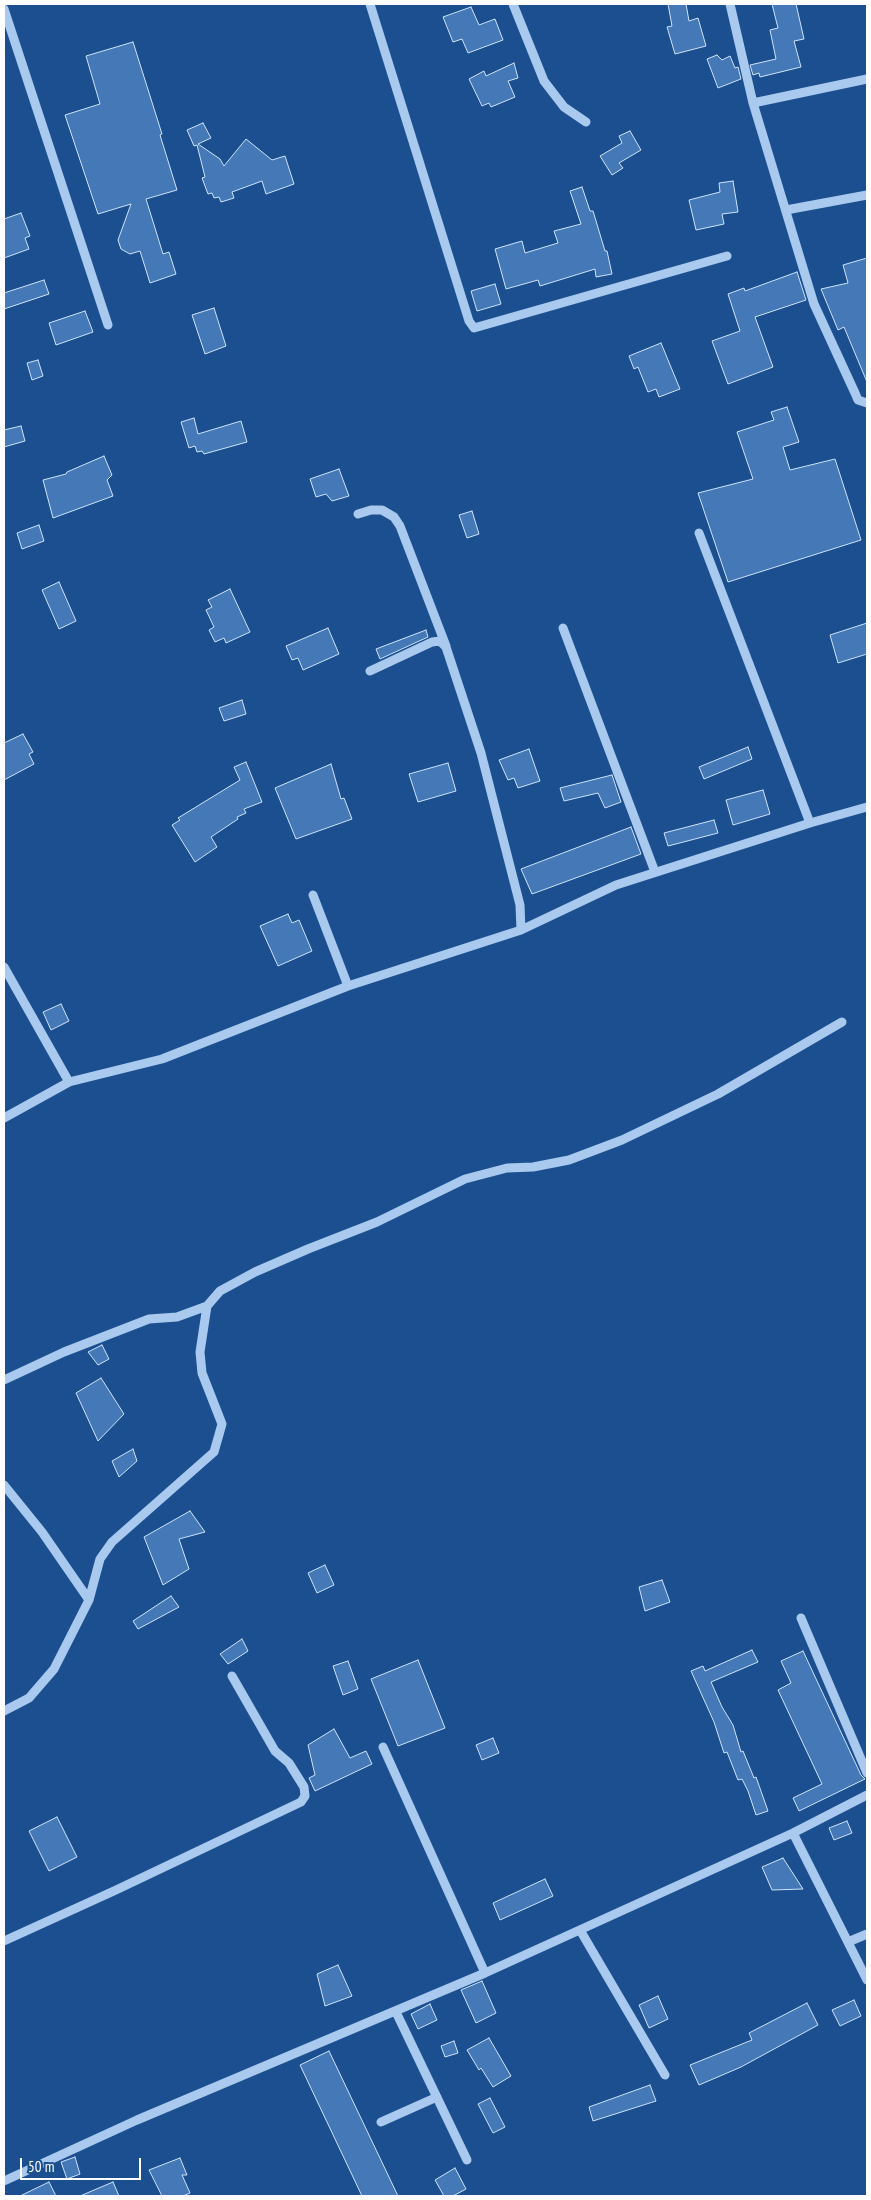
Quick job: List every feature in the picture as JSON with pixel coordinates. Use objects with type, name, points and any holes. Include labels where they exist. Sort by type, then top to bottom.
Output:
[{"type":"street","points":[[370,4],[466,312],[474,328],[727,256]]},
{"type":"street","points":[[513,4],[544,81],[564,108],[586,122]]},
{"type":"street","points":[[730,4],[752,103],[814,304],[858,400],[867,403]]},
{"type":"street","points":[[4,9],[108,325]]},
{"type":"street","points":[[752,103],[867,79]]},
{"type":"street","points":[[786,210],[867,195]]},
{"type":"street","points":[[358,514],[371,510],[382,510],[394,517],[446,647],[481,753],[520,905],[521,930]]},
{"type":"street","points":[[699,533],[810,823]]},
{"type":"street","points":[[563,628],[655,872]]},
{"type":"street","points":[[370,671],[432,642],[440,641],[446,647]]},
{"type":"street","points":[[4,1118],[69,1082],[162,1059],[348,986],[521,930],[616,885],[810,823],[867,807]]},
{"type":"street","points":[[313,895],[348,986]]},
{"type":"street","points":[[4,967],[69,1082]]},
{"type":"street","points":[[4,1380],[64,1352],[149,1319],[177,1317],[207,1306],[220,1291],[255,1272],[308,1248],[378,1222],[466,1179],[507,1168],[533,1167],[569,1160],[622,1140],[718,1094],[842,1022]]},
{"type":"street","points":[[4,1711],[29,1698],[54,1669],[88,1600],[100,1559],[112,1542],[214,1452],[222,1424],[202,1373],[200,1352],[207,1306]]},
{"type":"street","points":[[4,1485],[42,1532],[88,1600]]},
{"type":"street","points":[[800,1618],[867,1773]]},
{"type":"street","points":[[4,1941],[302,1802],[305,1796],[304,1787],[289,1763],[275,1751],[232,1676]]},
{"type":"street","points":[[383,1747],[485,1973]]},
{"type":"street","points":[[4,2181],[137,2120],[485,1973],[793,1833],[867,1795]]},
{"type":"street","points":[[793,1833],[867,1980]]},
{"type":"street","points":[[580,1930],[665,2075]]},
{"type":"street","points":[[848,1942],[867,1934]]},
{"type":"street","points":[[396,2012],[467,2160]]},
{"type":"street","points":[[381,2122],[437,2097]]},
{"type":"building","points":[[668,4],[686,4],[689,21],[698,18],[706,46],[675,54],[667,27],[672,26]]},
{"type":"building","points":[[772,4],[796,4],[804,39],[794,41],[801,67],[760,77],[759,73],[753,75],[750,65],[776,59],[770,30],[778,28]]},
{"type":"building","points":[[471,7],[479,25],[495,19],[503,40],[468,53],[462,39],[453,42],[443,17]]},
{"type":"building","points":[[133,42],[162,134],[160,135],[177,190],[146,199],[163,254],[169,252],[176,274],[150,283],[140,251],[130,254],[121,249],[118,240],[131,204],[98,214],[65,115],[100,104],[86,56]]},
{"type":"building","points":[[717,55],[722,60],[730,56],[735,68],[738,67],[741,79],[718,88],[707,59]]},
{"type":"building","points":[[514,63],[518,78],[508,81],[515,97],[491,107],[489,103],[482,106],[469,79],[484,71],[486,76]]},
{"type":"building","points":[[203,123],[211,138],[198,144],[220,159],[224,166],[246,139],[272,160],[285,156],[294,184],[266,194],[262,181],[232,192],[234,198],[221,202],[219,197],[214,198],[212,193],[208,194],[202,178],[205,177],[197,145],[194,146],[187,130]]},
{"type":"building","points":[[630,131],[641,150],[619,163],[623,168],[612,175],[600,156],[622,143],[619,136]]},
{"type":"building","points":[[733,181],[738,212],[722,214],[724,224],[696,230],[689,200],[720,192],[719,183]]},
{"type":"building","points":[[582,187],[590,211],[593,211],[605,251],[607,251],[612,274],[596,277],[595,269],[540,286],[538,280],[506,289],[495,249],[522,241],[525,253],[558,243],[554,231],[581,224],[570,191]]},
{"type":"building","points":[[21,213],[30,236],[25,238],[29,249],[4,258],[4,219]]},
{"type":"building","points":[[867,258],[867,382],[844,327],[838,330],[821,289],[848,283],[843,265]]},
{"type":"building","points":[[797,272],[806,300],[755,317],[773,367],[728,384],[712,341],[740,331],[728,294],[744,288],[745,291]]},
{"type":"building","points":[[44,280],[49,294],[4,309],[4,293]]},
{"type":"building","points":[[495,284],[501,304],[477,311],[471,291]]},
{"type":"building","points":[[214,308],[226,346],[205,354],[192,315]]},
{"type":"building","points":[[85,311],[93,332],[56,345],[49,323]]},
{"type":"building","points":[[661,343],[680,389],[659,397],[656,389],[648,392],[638,367],[634,369],[629,356]]},
{"type":"building","points":[[38,360],[43,376],[32,380],[27,363]]},
{"type":"building","points":[[787,407],[799,442],[783,447],[790,470],[835,459],[861,540],[728,582],[698,493],[753,479],[737,432],[774,420],[771,412]]},
{"type":"building","points":[[194,418],[198,434],[241,421],[247,442],[204,454],[202,451],[197,452],[195,446],[189,448],[181,422]]},
{"type":"building","points":[[21,426],[25,441],[4,447],[4,430]]},
{"type":"building","points":[[104,456],[112,475],[107,480],[113,496],[53,518],[43,480],[66,474]]},
{"type":"building","points":[[339,469],[349,496],[332,501],[326,494],[316,497],[310,479]]},
{"type":"building","points":[[472,511],[479,534],[467,538],[459,515]]},
{"type":"building","points":[[39,525],[44,541],[22,549],[17,533]]},
{"type":"building","points":[[59,582],[76,621],[59,629],[42,590]]},
{"type":"building","points":[[230,589],[250,632],[226,643],[224,638],[215,642],[209,630],[214,627],[206,610],[212,607],[208,600]]},
{"type":"building","points":[[867,623],[867,654],[838,663],[830,635]]},
{"type":"building","points":[[328,628],[339,654],[303,670],[298,658],[292,660],[286,646]]},
{"type":"building","points":[[426,630],[428,637],[380,659],[376,649]]},
{"type":"building","points":[[242,700],[246,714],[224,721],[219,708]]},
{"type":"building","points":[[23,734],[33,752],[29,754],[34,764],[4,780],[4,743]]},
{"type":"building","points":[[748,747],[752,759],[704,779],[699,767]]},
{"type":"building","points":[[529,749],[540,781],[518,788],[514,778],[508,780],[499,760]]},
{"type":"building","points":[[246,762],[262,802],[244,809],[246,813],[237,817],[238,819],[211,837],[217,847],[195,862],[172,825],[180,820],[178,818],[240,780],[234,767]]},
{"type":"building","points":[[448,763],[456,791],[418,802],[409,774]]},
{"type":"building","points":[[331,764],[341,799],[344,798],[352,819],[296,839],[275,788]]},
{"type":"building","points":[[612,775],[621,802],[605,808],[598,793],[564,801],[560,788]]},
{"type":"building","points":[[763,790],[770,814],[733,825],[726,800]]},
{"type":"building","points":[[714,820],[718,833],[668,846],[664,833]]},
{"type":"building","points":[[631,827],[641,854],[532,894],[521,869]]},
{"type":"building","points":[[288,914],[292,923],[299,920],[312,951],[278,966],[260,926]]},
{"type":"building","points":[[61,1004],[69,1021],[51,1030],[43,1012]]},
{"type":"building","points":[[102,1345],[109,1359],[98,1365],[88,1352]]},
{"type":"building","points":[[101,1378],[124,1414],[98,1441],[76,1393]]},
{"type":"building","points":[[133,1449],[137,1461],[119,1477],[112,1461]]},
{"type":"building","points":[[190,1511],[205,1532],[179,1539],[189,1569],[163,1585],[144,1537]]},
{"type":"building","points":[[325,1565],[334,1585],[317,1593],[308,1573]]},
{"type":"building","points":[[662,1580],[670,1602],[645,1611],[639,1587]]},
{"type":"building","points":[[171,1596],[179,1607],[138,1629],[133,1621]]},
{"type":"building","points":[[242,1639],[248,1651],[228,1664],[220,1654]]},
{"type":"building","points":[[752,1650],[758,1662],[711,1682],[722,1707],[733,1725],[741,1752],[743,1751],[754,1778],[756,1777],[768,1811],[756,1815],[742,1779],[738,1780],[727,1752],[724,1753],[714,1722],[691,1671],[703,1666],[705,1671]]},
{"type":"building","points":[[803,1651],[861,1775],[865,1779],[799,1811],[793,1798],[822,1784],[778,1690],[791,1683],[781,1661]]},
{"type":"building","points":[[418,1660],[445,1728],[398,1746],[371,1679]]},
{"type":"building","points":[[348,1661],[358,1689],[343,1695],[333,1666]]},
{"type":"building","points":[[334,1729],[350,1758],[366,1751],[372,1764],[315,1791],[309,1778],[315,1775],[308,1745]]},
{"type":"building","points":[[493,1738],[499,1753],[482,1760],[476,1745]]},
{"type":"building","points":[[57,1817],[77,1857],[49,1871],[29,1831]]},
{"type":"building","points":[[847,1821],[852,1833],[834,1840],[829,1828]]},
{"type":"building","points":[[783,1858],[803,1889],[772,1890],[762,1867]]},
{"type":"building","points":[[545,1879],[553,1896],[500,1920],[493,1903]]},
{"type":"building","points":[[338,1965],[352,1996],[325,2006],[317,1974]]},
{"type":"building","points":[[482,1981],[496,2013],[476,2023],[461,1990]]},
{"type":"building","points":[[658,1996],[668,2019],[649,2028],[639,2005]]},
{"type":"building","points":[[854,2000],[861,2016],[840,2026],[832,2010]]},
{"type":"building","points":[[807,2003],[818,2025],[741,2067],[699,2085],[690,2065],[752,2040],[749,2033]]},
{"type":"building","points":[[430,2004],[437,2020],[418,2029],[411,2014]]},
{"type":"building","points":[[489,2038],[511,2076],[493,2087],[481,2068],[479,2070],[467,2050]]},
{"type":"building","points":[[454,2041],[458,2053],[445,2057],[441,2046]]},
{"type":"building","points":[[329,2051],[398,2196],[362,2196],[300,2065]]},
{"type":"building","points":[[650,2085],[656,2101],[593,2121],[589,2107]]},
{"type":"building","points":[[490,2098],[505,2127],[493,2133],[478,2104]]},
{"type":"building","points":[[75,2157],[80,2174],[67,2179],[61,2162]]},
{"type":"building","points":[[180,2158],[187,2175],[182,2175],[190,2193],[183,2196],[162,2196],[149,2170]]},
{"type":"building","points":[[455,2168],[466,2189],[453,2196],[444,2196],[435,2180]]},
{"type":"building","points":[[49,2182],[56,2196],[20,2196]]},
{"type":"building","points":[[113,2182],[119,2196],[80,2196]]}]
